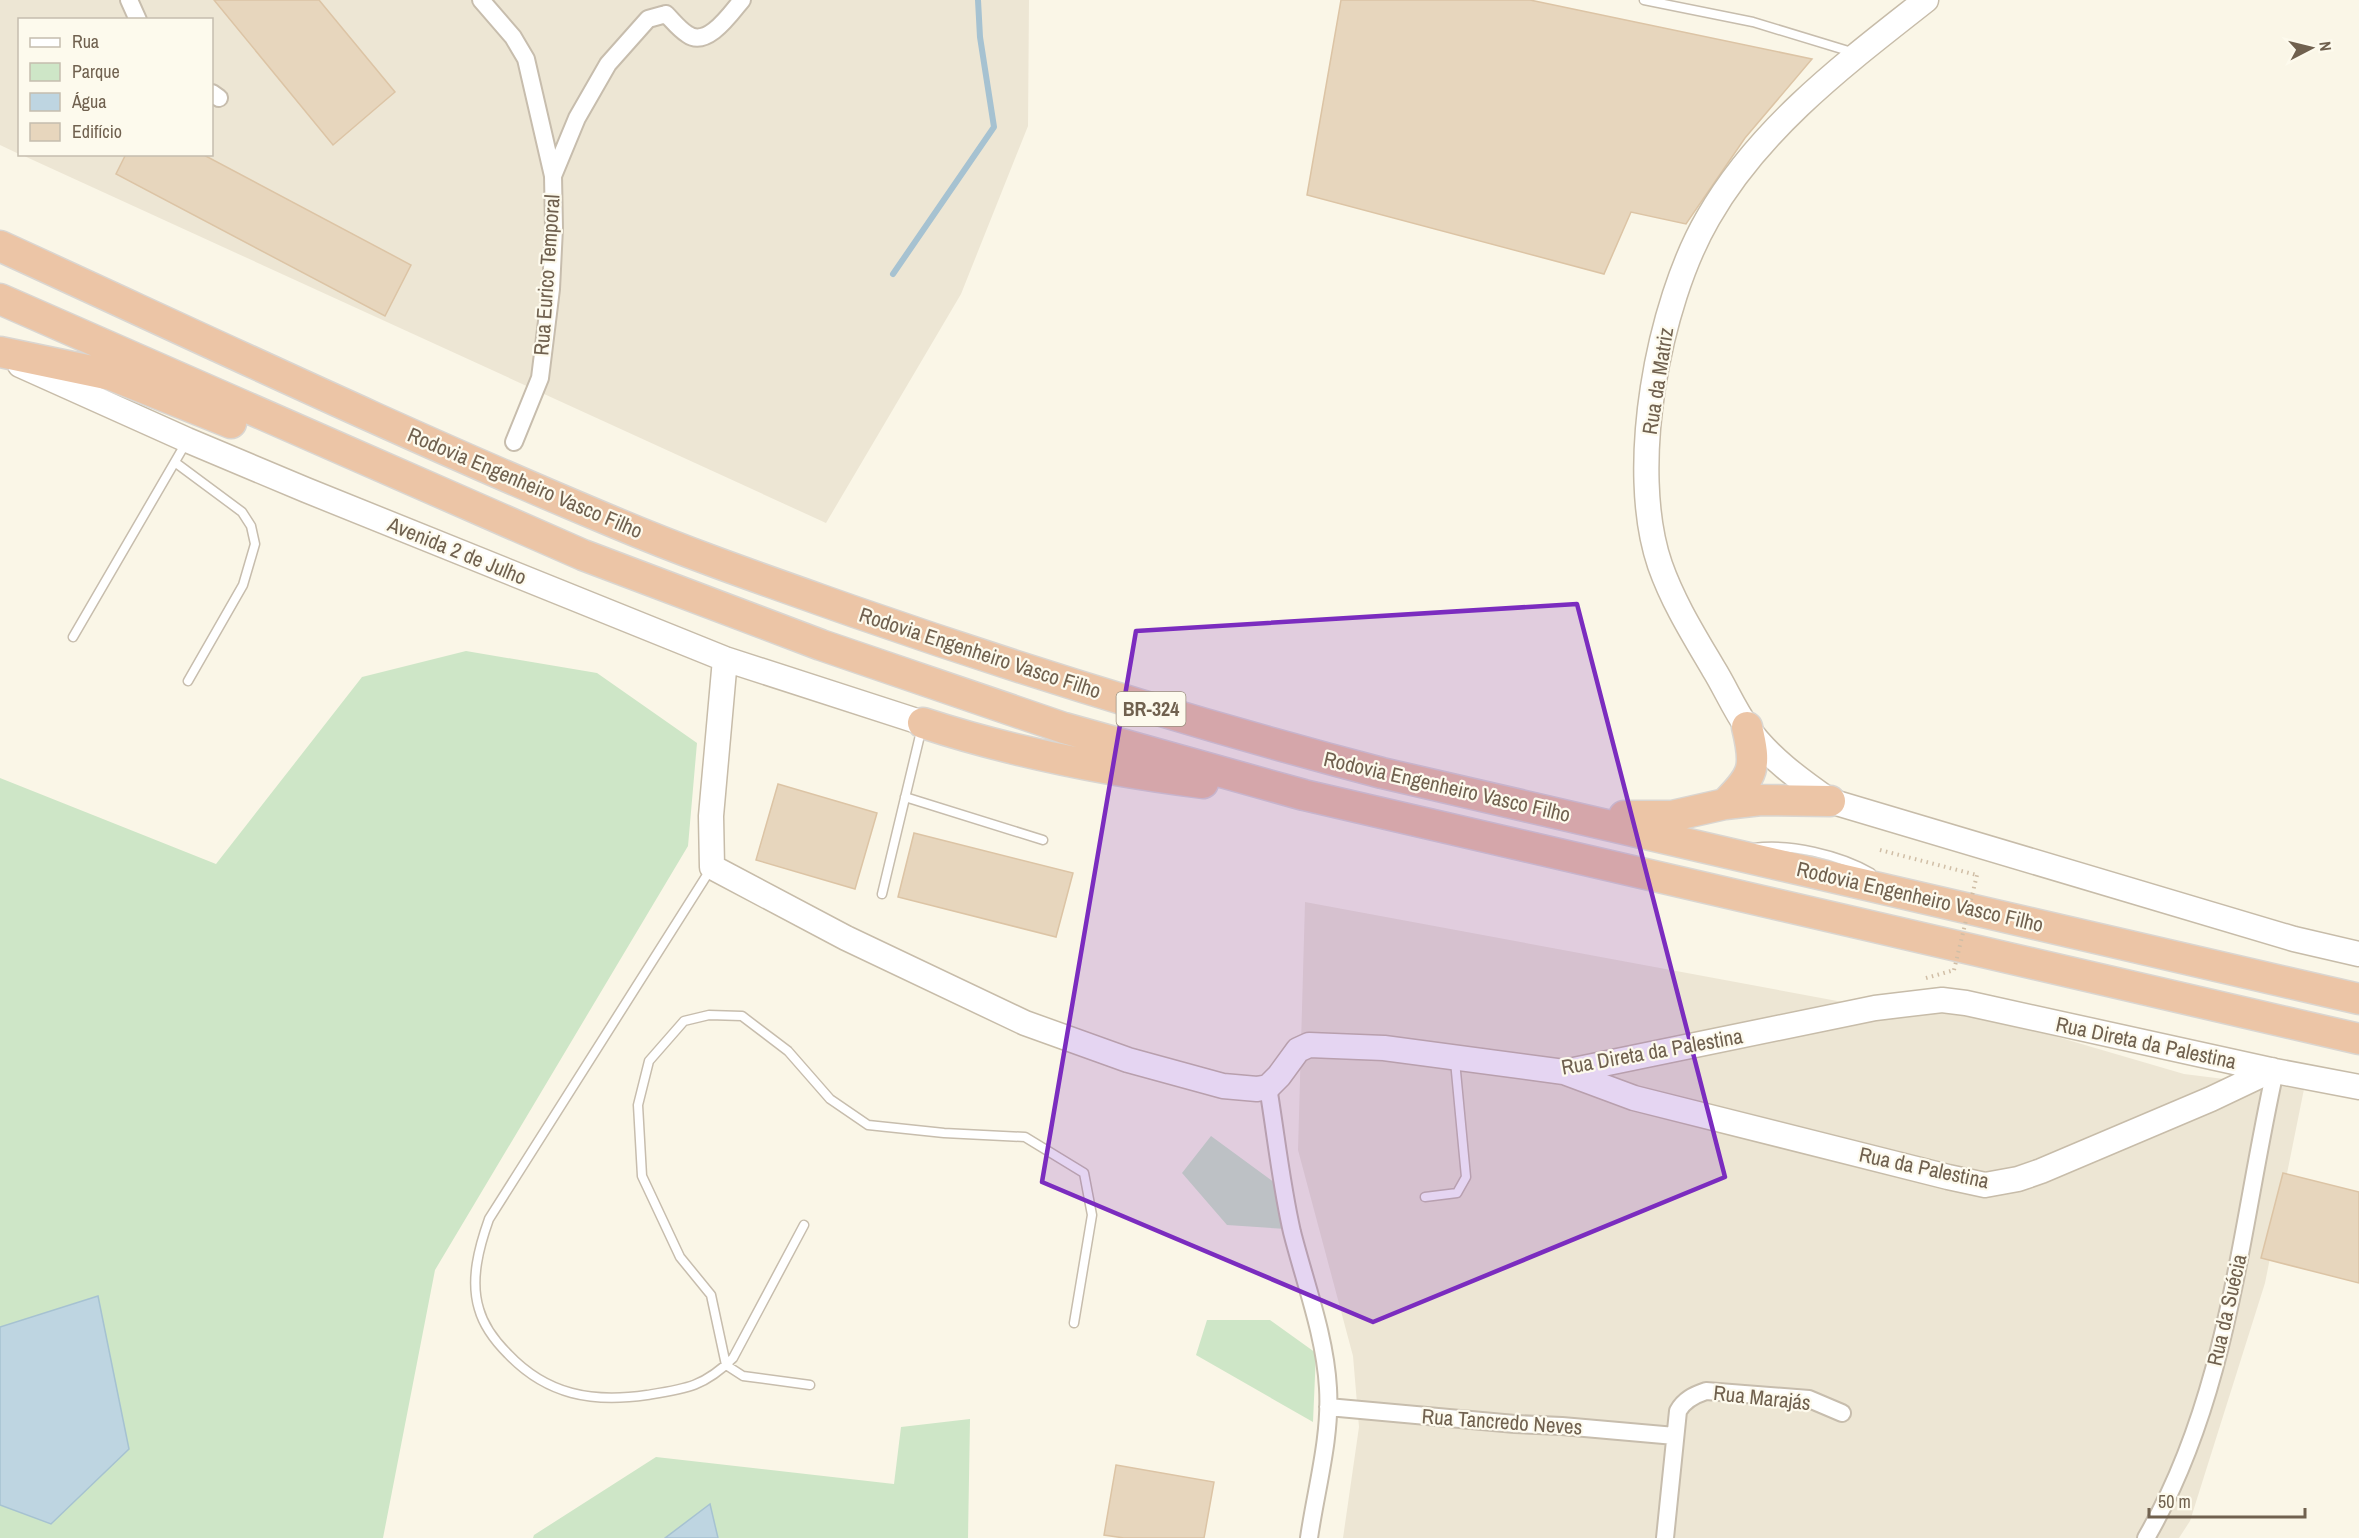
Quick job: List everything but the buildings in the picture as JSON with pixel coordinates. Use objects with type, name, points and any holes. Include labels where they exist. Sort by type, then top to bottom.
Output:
[{"type":"highway","name":"Rodovia Engenheiro Vasco Filho","points":[[0,246],[317,393],[614,522],[762,579],[1044,676],[1234,734],[1423,782],[2359,999]]},
{"type":"highway","name":"Rodovia Engenheiro Vasco Filho","points":[[0,299],[584,555],[821,645],[1064,728],[1304,795],[2359,1039]]},
{"type":"highway","points":[[0,354],[111,375],[381,484],[445,494]]},
{"type":"highway","points":[[923,723],[1015,751],[1068,762],[1137,774],[1304,795]]},
{"type":"highway","points":[[1725,804],[1745,784],[1750,771],[1752,757],[1747,728]]},
{"type":"highway","points":[[1423,782],[1470,782],[1623,816],[1672,816],[1725,804],[1777,799],[1830,801]]},
{"type":"main road","name":"Rua da Matriz","points":[[1830,801],[1787,768],[1747,728],[1676,605],[1659,562],[1650,514],[1647,466],[1649,418],[1656,364],[1670,309],[1688,259],[1708,218],[1755,151],[1799,106],[1858,54],[1926,0]]},
{"type":"main road","name":"Avenida 2 de Julho","points":[[0,354],[187,440],[725,659],[923,723]]},
{"type":"main road","points":[[725,659],[711,816],[712,867],[846,938],[1025,1023],[1128,1060],[1223,1086],[1257,1089],[1268,1087]]},
{"type":"main road","points":[[1830,801],[2294,939],[2359,954]]},
{"type":"main road","name":"Rua Direta da Palestina","points":[[1268,1087],[1280,1076],[1298,1050],[1309,1046],[1384,1048],[1564,1072],[1875,1008],[1942,1000],[1966,1003],[2274,1071],[2359,1087]]},
{"type":"main road","name":"Rua da Palestina","points":[[1564,1072],[1634,1098],[1985,1185],[2018,1179],[2041,1171],[2274,1071]]},
{"type":"street","points":[[129,0],[137,18]]},
{"type":"street","name":"Rua Eurico Temporal","points":[[481,0],[513,37],[526,59],[553,176],[554,228],[551,288],[540,378],[514,442]]},
{"type":"street","points":[[668,7],[688,36],[703,37],[714,32],[742,0]]},
{"type":"street","name":"Rua Eurico Temporal","points":[[553,176],[577,118],[608,64],[648,19],[668,7]]},
{"type":"street","name":"Rua da Suécia","points":[[2146,1538],[2175,1481],[2195,1432],[2214,1371],[2233,1294],[2274,1071]]},
{"type":"street","points":[[1268,1087],[1285,1196],[1324,1357],[1328,1407],[1309,1538]]},
{"type":"street","name":"Rua Marajás","points":[[1665,1538],[1678,1411],[1682,1404],[1694,1395],[1706,1391],[1809,1399],[1842,1413]]},
{"type":"street","name":"Rua Tancredo Neves","points":[[1328,1407],[1675,1436]]},
{"type":"lane","points":[[1644,0],[1753,22],[1858,54]]},
{"type":"lane","points":[[72,637],[176,463],[187,440]]},
{"type":"lane","points":[[176,463],[242,512],[250,526],[255,544],[243,585],[188,681]]},
{"type":"lane","points":[[882,894],[923,723]]},
{"type":"lane","points":[[905,797],[1043,840]]},
{"type":"lane","points":[[712,867],[489,1220],[479,1248],[475,1281],[478,1308],[491,1336],[520,1366],[541,1381],[564,1391],[591,1398],[634,1397],[678,1390],[699,1384],[733,1358],[804,1225]]},
{"type":"lane","points":[[810,1385],[743,1376],[726,1365],[711,1295],[681,1257],[642,1176],[638,1105],[649,1061],[684,1022],[709,1015],[742,1016],[788,1051],[830,1099],[868,1125],[944,1133],[1025,1137],[1084,1173],[1092,1215],[1074,1323]]},
{"type":"lane","points":[[1425,1197],[1457,1193],[1466,1177],[1455,1057]]},
{"type":"path","points":[[1880,850],[1977,875],[1954,970],[1926,978]]},
{"type":"highlighted area","points":[[1577,604],[1725,1177],[1373,1322],[1042,1182],[1136,631]]},
{"type":"shaded area","points":[[0,0],[1029,0],[1028,126],[961,294],[826,523],[24,156],[213,156],[213,18],[18,18],[18,154],[0,145]]},
{"type":"shaded area","points":[[1305,902],[1875,1008],[1962,1009],[2184,1074],[2304,1089],[2265,1283],[2190,1521],[2179,1538],[1343,1538],[1359,1427],[1353,1356],[1298,1150]]},
{"type":"green space","points":[[466,651],[597,673],[697,743],[688,846],[435,1270],[383,1538],[0,1538],[0,778],[216,864],[362,677]]},
{"type":"green space","points":[[1211,1136],[1275,1183],[1286,1229],[1227,1225],[1182,1173]]},
{"type":"green space","points":[[1207,1320],[1270,1320],[1316,1353],[1313,1422],[1196,1355]]},
{"type":"green space","points":[[970,1419],[968,1538],[533,1538],[534,1535],[656,1457],[894,1484],[901,1427]]},
{"type":"water","points":[[98,1296],[129,1449],[51,1524],[0,1505],[0,1327]]},
{"type":"water","points":[[710,1504],[718,1538],[665,1538]]},
{"type":"waterway","points":[[893,274],[994,127],[980,37],[978,0]]}]
